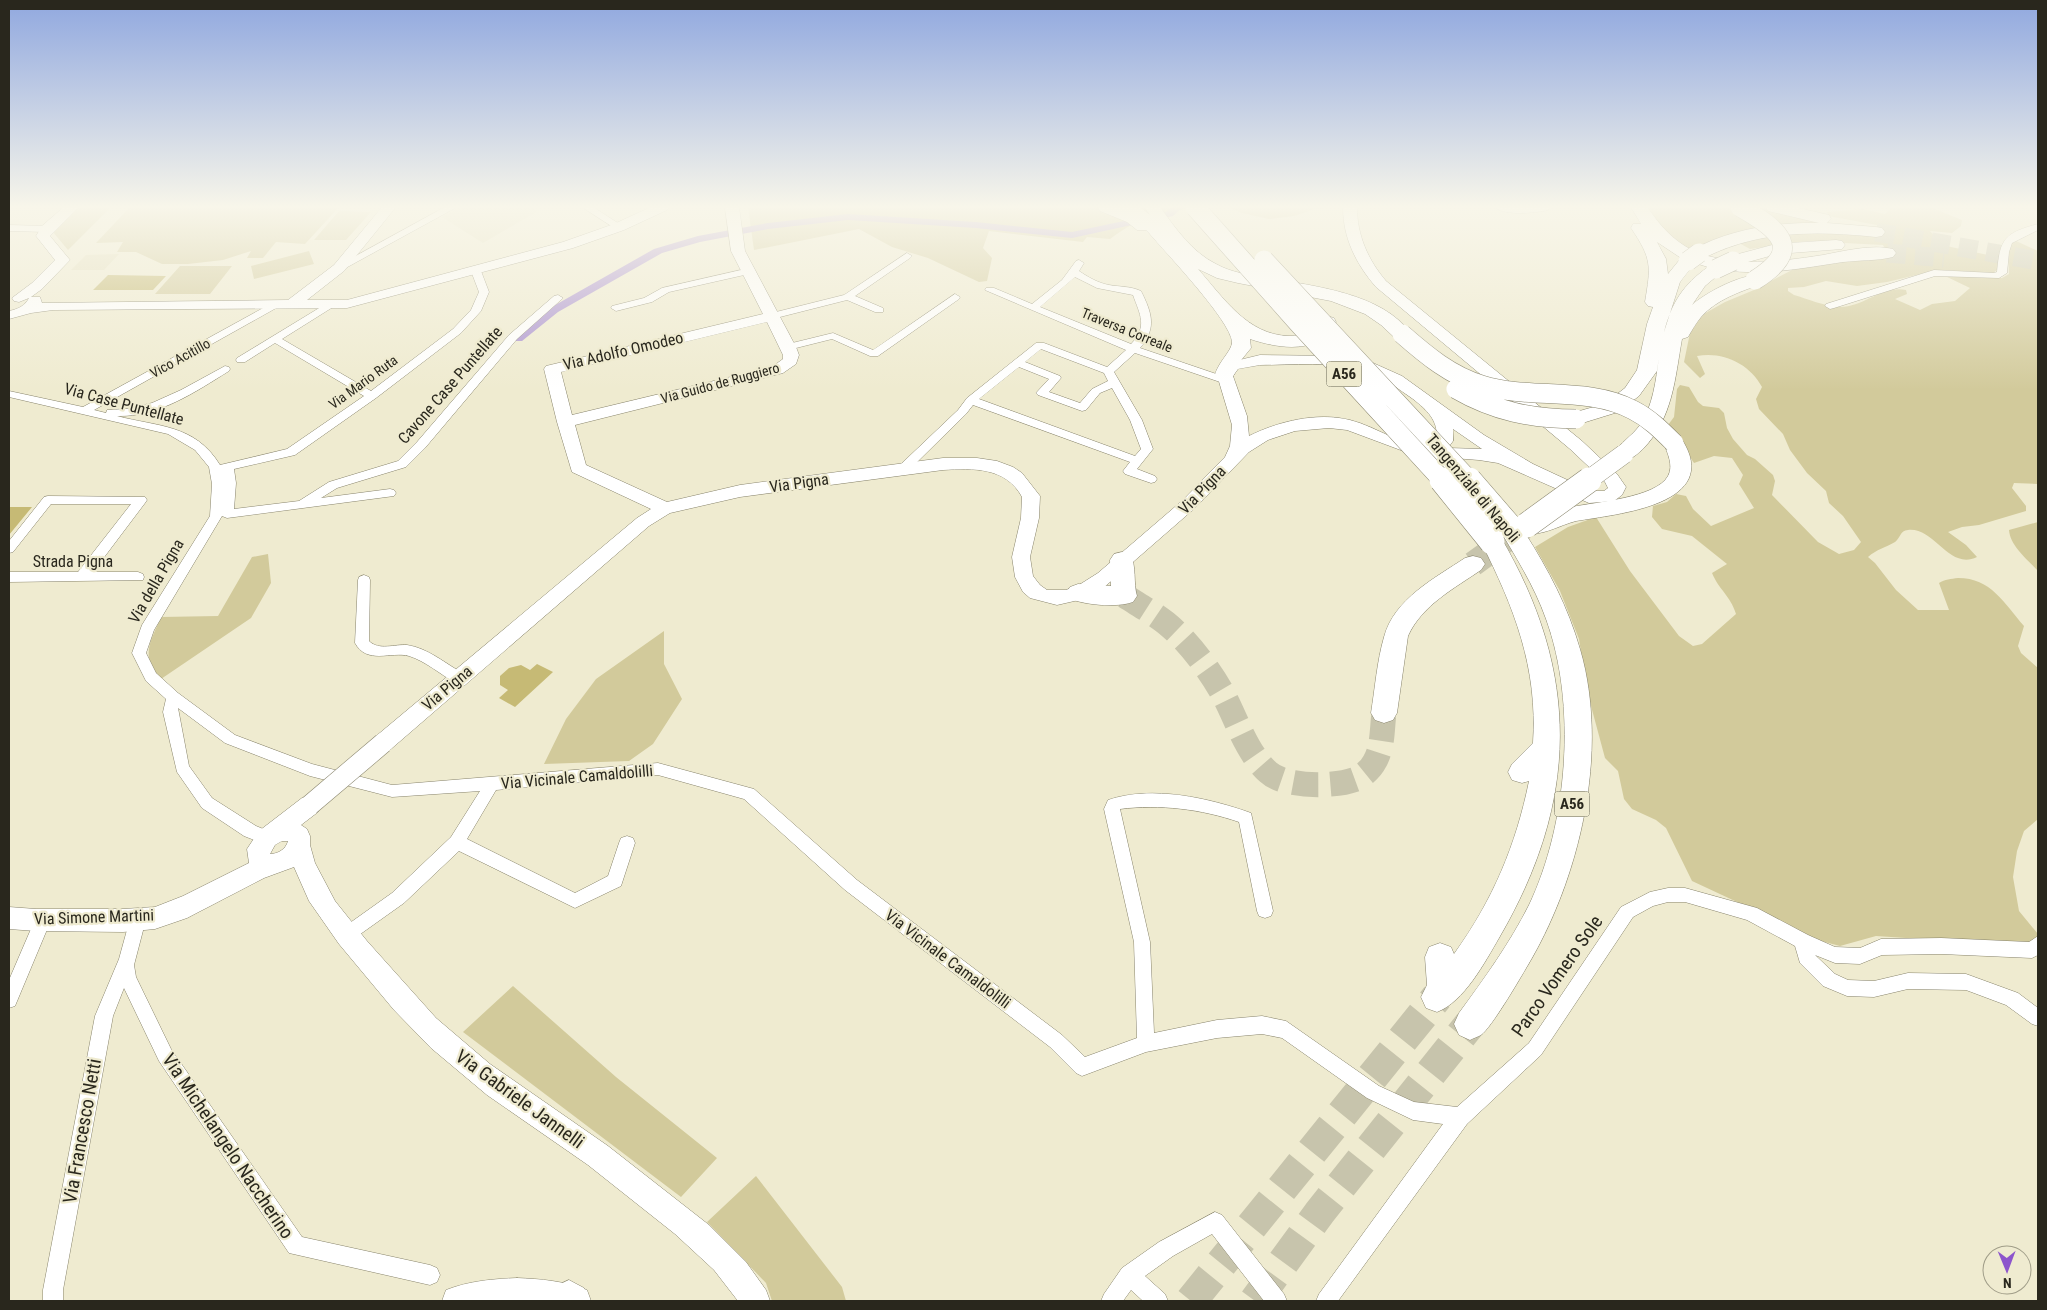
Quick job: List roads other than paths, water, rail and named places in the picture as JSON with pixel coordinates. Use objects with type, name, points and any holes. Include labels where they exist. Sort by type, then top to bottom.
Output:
[{"type":"highway","points":[[1193,268],[1239,331],[1242,341],[1239,353],[1226,366],[1226,378]]},
{"type":"highway","points":[[1210,268],[1236,277],[1338,297],[1366,306],[1384,316],[1443,378],[1456,389],[1476,400],[1527,417],[1576,419],[1611,408],[1632,392],[1658,364],[1666,330],[1686,296],[1701,278],[1718,268]]},
{"type":"highway","name":"Tangenziale di Napoli","points":[[1249,268],[1445,483],[1492,542],[1520,594],[1534,636],[1547,696],[1548,745],[1541,797],[1526,853],[1503,902],[1489,926],[1463,967],[1440,994],[1440,957]]},
{"type":"highway","name":"Tangenziale di Napoli","points":[[1273,268],[1453,462],[1522,526],[1565,636],[1571,659],[1579,714],[1577,762],[1572,807],[1564,843],[1555,874],[1540,912],[1503,979],[1470,1024]]},
{"type":"highway","points":[[1659,268],[1654,306],[1666,330]]},
{"type":"highway","points":[[1522,526],[1624,454],[1651,427],[1660,404],[1658,364],[1666,330],[1671,281],[1683,268]]},
{"type":"highway","points":[[1742,268],[1771,268]]},
{"type":"highway","points":[[1666,330],[1688,320],[1698,308],[1720,294],[1755,280],[1774,268]]},
{"type":"highway","points":[[1231,318],[1257,334],[1282,341],[1297,341],[1310,338],[1325,328],[1327,317],[1319,304],[1298,292],[1276,285]]},
{"type":"highway","points":[[1402,334],[1441,367],[1462,379],[1500,390],[1582,396],[1611,401],[1647,418],[1663,430],[1674,443],[1681,456],[1682,470],[1680,477],[1670,488],[1643,501],[1522,526]]},
{"type":"highway","points":[[1078,594],[1125,596],[1122,585],[1122,560]]},
{"type":"highway","points":[[1384,713],[1399,626],[1413,608],[1473,564]]},
{"type":"highway","points":[[1522,772],[1548,745]]},
{"type":"main road","points":[[291,305],[340,268]]},
{"type":"main road","points":[[15,305],[329,306],[368,300],[486,268]]},
{"type":"main road","name":"Via Guido de Ruggiero","points":[[565,422],[782,368],[792,358],[748,268]]},
{"type":"main road","name":"Via Pigna","points":[[1233,457],[1252,441],[1270,433],[1320,422],[1340,423],[1369,431],[1404,447],[1421,452],[1488,455],[1527,468],[1590,496],[1608,497],[1616,491],[1617,487],[1611,478],[1576,445],[1381,284],[1369,268]]},
{"type":"main road","points":[[54,270],[40,294],[49,301],[105,305]]},
{"type":"main road","points":[[9,320],[15,305],[54,270]]},
{"type":"main road","name":"Via Adolfo Omodeo","points":[[665,508],[578,468],[551,371],[554,367],[772,316]]},
{"type":"main road","name":"Via Pigna","points":[[278,847],[310,805],[643,522],[665,508],[740,491],[903,469],[975,462],[994,465],[1018,479],[1032,496],[1031,519],[1019,565],[1025,580],[1033,592],[1048,596],[1065,597],[1078,594],[1098,582],[1122,560],[1172,521],[1220,475],[1233,457],[1242,438],[1241,423],[1226,378],[1233,366],[1252,361],[1338,361],[1367,366],[1388,375],[1484,443],[1527,468]]},
{"type":"main road","name":"Via Pigna","points":[[1421,452],[1442,445],[1446,436],[1442,420],[1427,402]]},
{"type":"main road","name":"Via Pigna","points":[[1237,409],[1249,420],[1264,426],[1293,427]]},
{"type":"main road","name":"Via Gabriele Jannelli","points":[[278,847],[307,874],[346,935],[431,1031],[465,1062],[591,1151],[687,1225],[720,1256],[748,1289],[755,1301]]},
{"type":"main road","name":"Via Simone Martini","points":[[9,918],[43,920],[138,919],[164,915],[188,906],[232,881],[278,847]]},
{"type":"main road","points":[[457,1301],[477,1296],[524,1294],[572,1300]]},
{"type":"street","points":[[772,316],[848,297],[890,268]]},
{"type":"street","points":[[1034,307],[1065,282],[1076,268]]},
{"type":"street","points":[[1076,268],[1082,278],[1108,288],[1137,292],[1147,327],[1145,333],[1133,349],[1108,371]]},
{"type":"street","points":[[1830,306],[1934,273],[1996,276],[2002,273],[2002,268]]},
{"type":"street","name":"Via Mario Ruta","points":[[222,469],[291,452],[372,396],[457,331],[476,312],[484,292],[476,271]]},
{"type":"street","points":[[616,308],[648,300],[666,290],[750,271]]},
{"type":"street","name":"Traversa Correale","points":[[990,290],[1133,349],[1226,378]]},
{"type":"street","points":[[848,297],[879,310]]},
{"type":"street","points":[[788,347],[833,336],[874,354],[955,297]]},
{"type":"street","name":"Cavone Case Puntellate","points":[[304,503],[333,485],[402,464],[421,446],[513,337],[558,298]]},
{"type":"street","name":"Vico Acitillo","points":[[88,411],[274,305]]},
{"type":"street","points":[[241,360],[329,306]]},
{"type":"street","points":[[275,339],[372,396]]},
{"type":"street","points":[[903,469],[962,412],[971,400],[1040,345],[1108,371],[1136,420],[1147,449],[1129,471],[1151,480]]},
{"type":"street","points":[[1017,362],[1056,378],[1042,393],[1082,408],[1096,391],[1114,382]]},
{"type":"street","points":[[88,411],[126,413],[155,406],[174,398],[225,369]]},
{"type":"street","name":"Via Case Puntellate","points":[[9,394],[58,403],[120,420],[171,431],[189,438],[222,469]]},
{"type":"street","points":[[971,400],[1137,462]]},
{"type":"street","points":[[222,469],[230,483],[227,514],[390,493]]},
{"type":"street","name":"Via della Pigna","points":[[173,697],[151,677],[139,653],[147,629],[216,516],[222,469]]},
{"type":"street","points":[[9,549],[48,500],[142,500],[82,577]]},
{"type":"street","name":"Strada Pigna","points":[[9,577],[138,577]]},
{"type":"street","points":[[364,580],[362,643],[366,648],[378,651],[410,651],[459,678]]},
{"type":"street","points":[[173,697],[170,712],[182,768],[207,803],[278,847]]},
{"type":"street","name":"Via Vicinale Camaldolilli","points":[[173,697],[230,739],[310,770],[392,791],[658,769],[749,794],[851,885],[1056,1041],[1082,1067],[1146,1043]]},
{"type":"street","points":[[346,935],[398,898],[457,842],[492,784]]},
{"type":"street","points":[[1265,911],[1246,818],[1207,806],[1156,802],[1124,802],[1113,805],[1112,808],[1142,942],[1146,1043],[1217,1028],[1262,1025],[1286,1030],[1373,1092],[1413,1111],[1460,1117]]},
{"type":"street","points":[[457,842],[575,901],[615,881],[627,843]]},
{"type":"street","name":"Parco Vomero Sole","points":[[1326,1301],[1460,1117],[1535,1049],[1627,912],[1650,899],[1668,894],[1685,894],[1709,900],[1751,913],[1802,942],[1835,955],[1860,956],[1881,947],[1941,946],[2032,950],[2038,944]]},
{"type":"street","points":[[126,965],[138,919]]},
{"type":"street","points":[[9,1000],[43,920]]},
{"type":"street","points":[[1802,942],[1806,957],[1829,980],[1847,988],[1874,989],[1908,981],[1966,982],[2012,1000],[2038,1018]]},
{"type":"street","name":"Via Michelangelo Naccherino","points":[[126,965],[128,978],[165,1055],[296,1246],[430,1275]]},
{"type":"street","name":"Via Francesco Netti","points":[[53,1301],[53,1290],[104,1016],[126,965]]},
{"type":"street","points":[[1111,1301],[1129,1275],[1166,1249],[1216,1222],[1277,1301]]},
{"type":"street","points":[[1129,1275],[1158,1301]]},
{"type":"waterway","points":[[518,339],[554,310],[628,268]]},
{"type":"tunnel","points":[[1473,564],[1527,525]]},
{"type":"tunnel","points":[[1125,596],[1166,623],[1190,647],[1205,665],[1217,685],[1254,755],[1260,764],[1276,777],[1286,781],[1324,785],[1356,779],[1369,769],[1378,756],[1384,713]]},
{"type":"tunnel","points":[[1191,1301],[1437,997]]},
{"type":"tunnel","points":[[1255,1301],[1320,1212],[1470,1024]]}]
